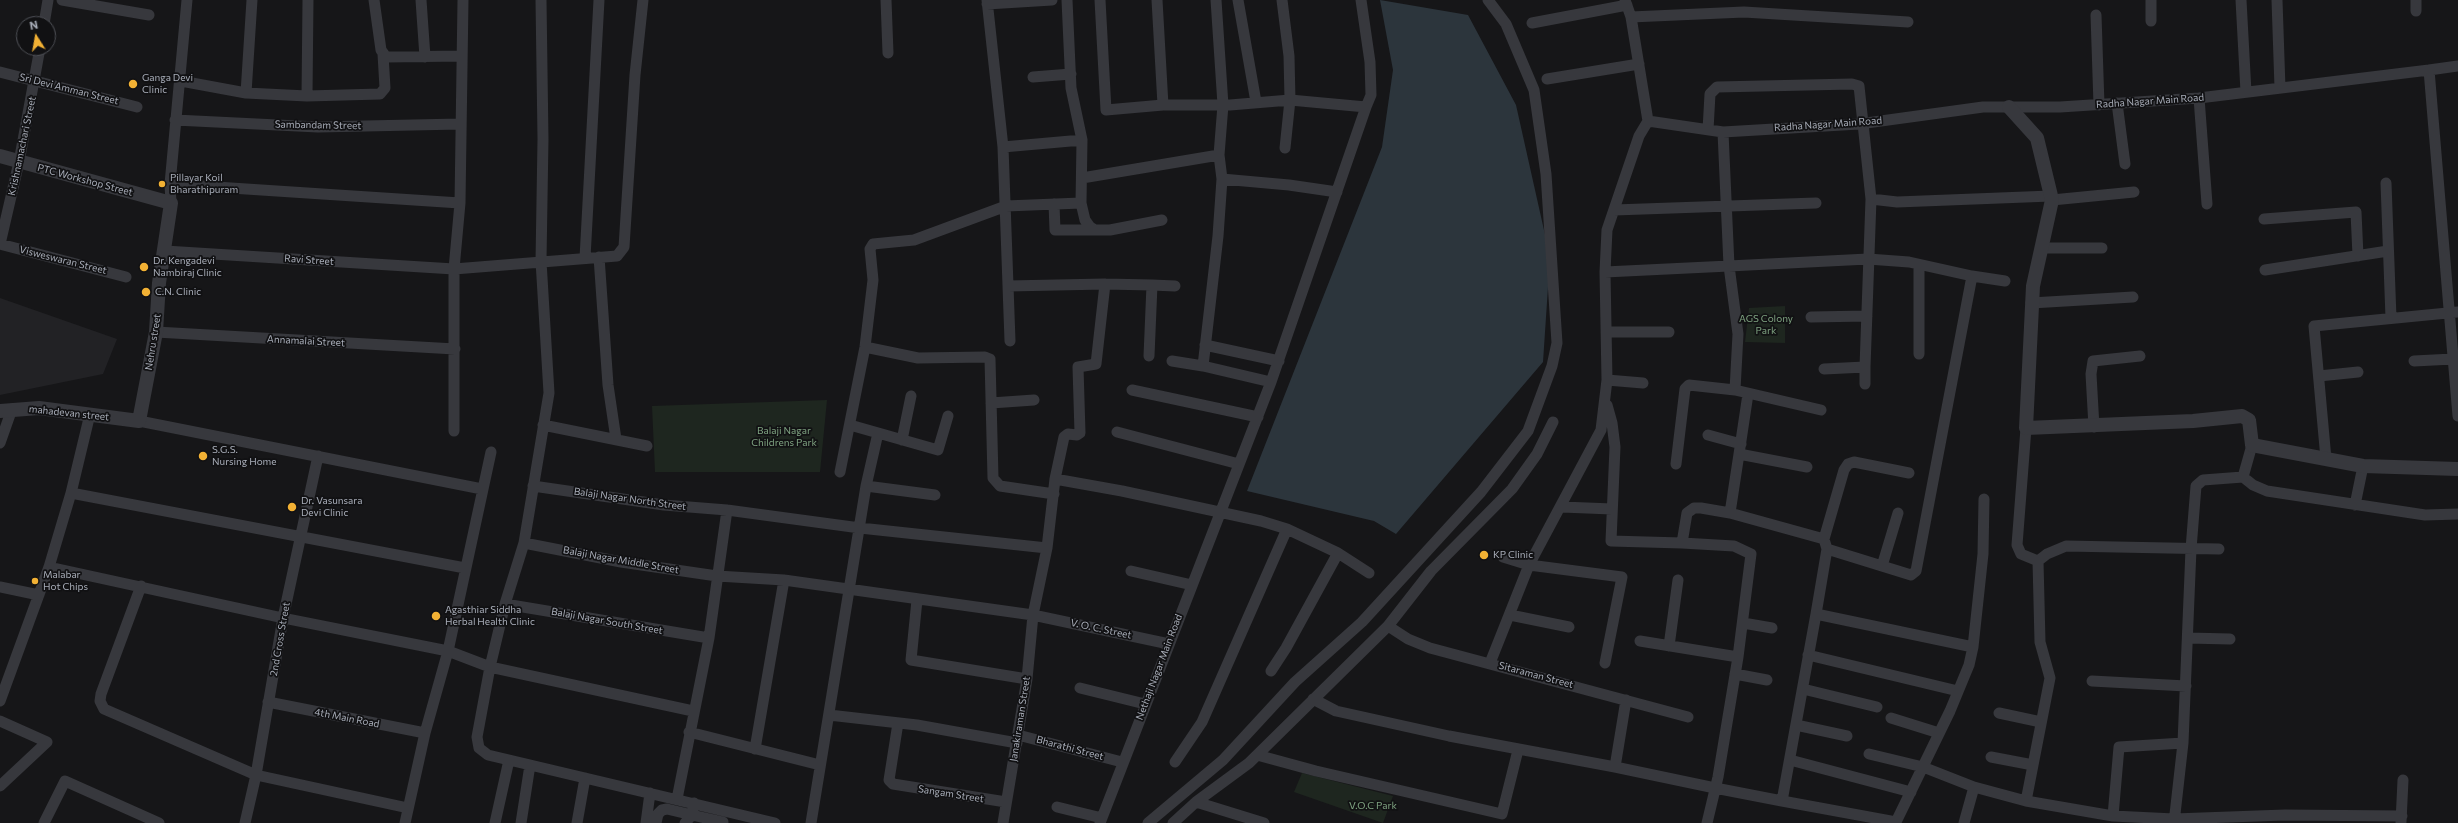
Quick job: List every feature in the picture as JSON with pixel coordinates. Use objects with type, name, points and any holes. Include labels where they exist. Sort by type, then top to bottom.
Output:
[{"type":"street","points":[[45,16],[48,0]]},
{"type":"street","points":[[62,0],[148,15]]},
{"type":"street","name":"Nehru street","points":[[139,421],[156,332],[159,283],[171,203],[170,184],[175,120],[181,81],[187,0]]},
{"type":"street","points":[[246,93],[252,0]]},
{"type":"street","points":[[307,96],[308,0]]},
{"type":"street","points":[[181,81],[246,93],[307,96],[380,94],[385,88],[383,54],[374,0]]},
{"type":"street","points":[[421,0],[425,57]]},
{"type":"street","points":[[454,430],[454,270],[460,203],[463,0]]},
{"type":"street","points":[[541,0],[543,139],[541,261],[549,393],[524,543],[505,604],[490,667],[477,737],[478,748],[488,755],[677,798],[773,823]]},
{"type":"street","points":[[585,258],[599,0]]},
{"type":"street","name":"Ravi Street","points":[[164,251],[454,270],[541,261],[618,256],[624,247],[635,75],[643,0]]},
{"type":"street","points":[[886,0],[888,53]]},
{"type":"street","points":[[1010,341],[1003,147],[987,2],[1052,0]]},
{"type":"street","points":[[1067,0],[1071,88],[1082,140],[1081,203],[1086,220],[1090,227],[1095,230]]},
{"type":"street","points":[[1100,0],[1106,110],[1163,105],[1223,105],[1290,100],[1366,107]]},
{"type":"street","points":[[1156,0],[1163,105]]},
{"type":"street","points":[[1203,366],[1218,236],[1222,179],[1219,155],[1223,105],[1216,0]]},
{"type":"street","points":[[1238,0],[1256,102]]},
{"type":"street","points":[[1282,0],[1288,56],[1290,100],[1285,148]]},
{"type":"street","name":"Nethaji Nagar Main Road","points":[[1101,820],[1122,762],[1279,361],[1336,192],[1371,95],[1370,62],[1361,0]]},
{"type":"street","points":[[1148,823],[1223,760],[1295,682],[1362,622],[1481,492],[1528,431],[1552,366],[1557,343],[1546,174],[1534,90],[1506,24],[1488,0]]},
{"type":"street","points":[[2151,0],[2151,21]]},
{"type":"street","points":[[2241,0],[2246,92]]},
{"type":"street","points":[[2277,0],[2280,88]]},
{"type":"street","points":[[1490,663],[1529,565],[1562,507],[1601,430],[1606,402],[1607,380],[1605,272],[1608,230],[1639,136],[1648,121],[1631,17],[1626,3],[1532,23]]},
{"type":"street","points":[[1631,17],[1744,12],[1908,22]]},
{"type":"street","points":[[2096,15],[2099,105]]},
{"type":"street","points":[[383,54],[390,58],[462,56]]},
{"type":"street","name":"Krishnamachari Street","points":[[0,244],[19,162],[36,80],[39,56]]},
{"type":"street","points":[[1547,79],[1639,64]]},
{"type":"street","name":"Radha Nagar Main Road","points":[[1648,121],[1723,132],[1863,124],[1983,107],[2099,105],[2199,98],[2458,66]]},
{"type":"street","points":[[2429,70],[2454,313],[2453,359],[2458,416]]},
{"type":"street","name":"Sri Devi Amman Street","points":[[0,72],[137,107]]},
{"type":"street","points":[[1033,77],[1071,74]]},
{"type":"street","points":[[1708,130],[1710,94],[1717,87],[1856,85],[1860,91],[1870,199],[1865,384]]},
{"type":"street","points":[[2199,98],[2207,204]]},
{"type":"street","points":[[2117,103],[2125,164]]},
{"type":"street","points":[[2009,107],[2037,138],[2051,198],[2042,248],[2033,286],[2031,303],[2026,428],[2017,546],[2021,554],[2038,562]]},
{"type":"street","name":"Sambandam Street","points":[[175,120],[318,127],[460,124]]},
{"type":"street","points":[[1723,132],[1729,266],[1738,334],[1735,390]]},
{"type":"street","points":[[1003,147],[1082,140]]},
{"type":"street","points":[[1082,178],[1219,155]]},
{"type":"street","name":"PTC Workshop Street","points":[[0,156],[171,203]]},
{"type":"street","points":[[1222,179],[1289,185],[1336,192]]},
{"type":"street","points":[[170,184],[460,203]]},
{"type":"street","points":[[2386,184],[2391,318]]},
{"type":"street","points":[[1870,199],[1897,202],[2051,198],[2134,192]]},
{"type":"street","points":[[840,472],[865,347],[873,280],[870,249],[873,244],[914,240],[1006,206],[1081,203]]},
{"type":"street","points":[[1614,210],[1816,203]]},
{"type":"street","points":[[1054,204],[1055,230],[1110,230],[1162,220]]},
{"type":"street","points":[[2264,219],[2356,212],[2358,256]]},
{"type":"street","name":"Visweswaran Street","points":[[0,244],[126,277]]},
{"type":"street","points":[[2042,248],[2102,248]]},
{"type":"street","points":[[2265,270],[2388,251]]},
{"type":"street","points":[[599,257],[608,386],[616,440]]},
{"type":"street","points":[[1605,272],[1868,259],[1919,265],[2005,281]]},
{"type":"street","points":[[1919,265],[1919,354]]},
{"type":"street","points":[[1682,542],[1687,513],[1690,510],[1701,508],[1730,513],[1825,544],[1882,566],[1911,575],[1917,568],[1935,480],[1938,450],[1955,374],[1972,276]]},
{"type":"street","points":[[1008,286],[1105,284],[1175,286]]},
{"type":"street","name":"Janakiraman Street","points":[[1003,823],[1027,679],[1033,615],[1047,548],[1055,479],[1064,437],[1068,434],[1077,435],[1080,433],[1078,367],[1096,364],[1105,284]]},
{"type":"street","points":[[1148,356],[1152,285]]},
{"type":"street","points":[[2031,303],[2133,297]]},
{"type":"street","points":[[2326,459],[2314,326],[2454,313]]},
{"type":"street","points":[[1811,317],[1867,316]]},
{"type":"street","name":"Annamalai Street","points":[[156,332],[455,350]]},
{"type":"street","points":[[1606,332],[1669,332]]},
{"type":"street","points":[[1205,345],[1279,361]]},
{"type":"street","points":[[865,347],[918,358],[988,358],[992,364],[991,403],[993,478],[1000,486],[1054,494]]},
{"type":"street","points":[[2094,426],[2091,374],[2093,362],[2140,356]]},
{"type":"street","points":[[2414,361],[2453,359]]},
{"type":"street","points":[[1172,361],[1203,366],[1271,382]]},
{"type":"street","points":[[1824,369],[1865,367]]},
{"type":"street","points":[[2319,376],[2358,372]]},
{"type":"street","points":[[1607,380],[1642,382]]},
{"type":"street","points":[[1676,464],[1685,388],[1689,385],[1735,390],[1822,410]]},
{"type":"street","points":[[1132,390],[1258,417]]},
{"type":"street","points":[[1730,513],[1748,394]]},
{"type":"street","points":[[902,440],[911,396]]},
{"type":"street","points":[[991,403],[1034,400]]},
{"type":"street","points":[[1606,402],[1612,423],[1615,447],[1611,541],[1682,542],[1734,546],[1750,554],[1738,657],[1715,788],[1707,823]]},
{"type":"street","name":"mahadevan street","points":[[6,410],[39,408],[139,421]]},
{"type":"street","points":[[0,443],[6,410]]},
{"type":"street","points":[[0,701],[5,670],[39,595],[49,567],[71,493],[90,414]]},
{"type":"street","points":[[850,425],[938,450],[948,416]]},
{"type":"street","points":[[2026,428],[2094,426],[2242,416],[2249,420],[2252,445],[2243,477]]},
{"type":"street","points":[[139,421],[482,489]]},
{"type":"street","points":[[1173,823],[1196,802],[1257,755],[1388,626],[1431,571],[1512,489],[1537,454],[1554,422]]},
{"type":"street","points":[[543,425],[647,446]]},
{"type":"street","points":[[1118,432],[1239,464]]},
{"type":"street","points":[[811,823],[866,486],[878,433]]},
{"type":"street","points":[[1708,435],[1740,449],[1807,467]]},
{"type":"street","points":[[2252,445],[2363,466],[2458,468]]},
{"type":"street","points":[[406,823],[425,733],[448,651],[490,452]]},
{"type":"street","name":"2nd Cross Street","points":[[245,823],[256,775],[283,618],[318,456]]},
{"type":"street","points":[[1782,801],[1816,614],[1825,544],[1844,470],[1848,464],[1854,462],[1909,472]]},
{"type":"street","points":[[2355,505],[2363,466]]},
{"type":"street","points":[[2174,821],[2183,743],[2188,638],[2190,549],[2196,486],[2203,480],[2243,477],[2253,485],[2267,491],[2425,515],[2458,514]]},
{"type":"street","points":[[1055,479],[1220,512],[1287,529],[1338,553],[1369,573]]},
{"type":"street","name":"Balaji Nagar North Street","points":[[533,486],[664,505],[727,510],[860,528],[1047,548]]},
{"type":"street","points":[[866,486],[935,495]]},
{"type":"street","points":[[71,493],[465,568]]},
{"type":"street","points":[[1313,699],[1336,711],[1518,750],[1615,767],[1896,823],[1940,733],[1969,665],[1973,647],[1983,554],[1984,498]]},
{"type":"street","points":[[1562,507],[1612,509]]},
{"type":"street","points":[[677,798],[693,711],[709,638],[727,510]]},
{"type":"street","points":[[1882,566],[1898,513]]},
{"type":"street","points":[[1175,762],[1205,716],[1287,529]]},
{"type":"street","name":"Balaji Nagar Middle Street","points":[[524,543],[621,562],[718,576],[784,580],[849,590]]},
{"type":"street","points":[[2026,801],[2050,678],[2040,642],[2038,562],[2047,554],[2066,546],[2220,549]]},
{"type":"street","points":[[1271,671],[1286,648],[1338,553]]},
{"type":"street","points":[[1503,557],[1529,565],[1622,577],[1605,663]]},
{"type":"street","points":[[49,567],[283,618],[448,651],[490,667],[693,711]]},
{"type":"street","points":[[1131,571],[1192,585]]},
{"type":"street","points":[[755,749],[784,580]]},
{"type":"street","points":[[1669,646],[1678,580]]},
{"type":"street","points":[[141,586],[101,694],[102,706],[104,709],[256,775],[408,808]]},
{"type":"street","points":[[0,587],[39,595]]},
{"type":"street","name":"V. O. C. Street","points":[[849,590],[1033,615],[1169,644]]},
{"type":"street","points":[[917,600],[911,660],[1027,679]]},
{"type":"street","name":"Balaji Nagar South Street","points":[[505,604],[709,638]]},
{"type":"street","points":[[1816,614],[1973,647]]},
{"type":"street","points":[[1510,615],[1569,627]]},
{"type":"street","points":[[1743,623],[1772,628]]},
{"type":"street","name":"Sitaraman Street","points":[[1388,626],[1419,644],[1688,717]]},
{"type":"street","points":[[2188,638],[2230,639]]},
{"type":"street","points":[[1640,641],[1738,657]]},
{"type":"street","points":[[1808,655],[1958,691]]},
{"type":"street","points":[[1735,674],[1767,680]]},
{"type":"street","points":[[2092,681],[2186,686]]},
{"type":"street","points":[[1080,688],[1145,704]]},
{"type":"street","points":[[1802,689],[1877,707]]},
{"type":"street","points":[[1615,767],[1626,700]]},
{"type":"street","name":"4th Main Road","points":[[268,702],[425,733]]},
{"type":"street","points":[[1999,713],[2041,722]]},
{"type":"street","name":"Bharathi Street","points":[[829,715],[1017,739],[1122,762]]},
{"type":"street","points":[[1891,718],[1940,733]]},
{"type":"street","points":[[0,721],[47,742],[0,786]]},
{"type":"street","name":"Sangam Street","points":[[898,723],[889,780],[896,785],[1006,802]]},
{"type":"street","points":[[1796,725],[1847,736]]},
{"type":"street","points":[[690,732],[820,765]]},
{"type":"street","points":[[2113,816],[2119,747],[2183,743]]},
{"type":"street","points":[[1257,755],[1316,772],[1501,819],[1518,750]]},
{"type":"street","points":[[1869,754],[1923,767],[1974,787],[2026,801],[2113,816],[2174,821],[2285,815],[2402,820],[2403,780]]},
{"type":"street","points":[[1991,757],[2033,765]]},
{"type":"street","points":[[495,823],[510,760]]},
{"type":"street","points":[[1790,760],[1911,792]]},
{"type":"street","points":[[520,823],[530,765]]},
{"type":"street","points":[[577,823],[585,778]]},
{"type":"street","points":[[44,823],[65,781],[159,823]]},
{"type":"street","points":[[1964,823],[1974,787]]},
{"type":"street","points":[[646,823],[650,792]]},
{"type":"street","points":[[1196,802],[1264,823]]},
{"type":"street","points":[[691,819],[694,803]]},
{"type":"street","points":[[1057,807],[1101,820]]},
{"type":"street","points":[[656,823],[658,814],[662,810],[667,809],[691,819],[723,822]]},
{"type":"shaded area","points":[[1380,0],[1468,15],[1516,105],[1550,257],[1543,362],[1396,534],[1374,521],[1247,491],[1382,147],[1393,70]]},
{"type":"shaded area","points":[[0,298],[117,339],[103,374],[0,395]]},
{"type":"green space","name":"AGS Colony Park","points":[[1785,306],[1785,343],[1745,342],[1749,308]]},
{"type":"green space","name":"Balaji Nagar Childrens Park","points":[[827,400],[820,472],[655,472],[652,406]]},
{"type":"green space","name":"V.O.C Park","points":[[1302,773],[1393,796],[1383,823],[1294,792]]},
{"type":"place","name":"Ganga Devi Clinic","points":[[133,84]]},
{"type":"place","name":"Pillayar Koil Bharathipuram","points":[[162,184]]},
{"type":"place","name":"Dr. Kengadevi Nambiraj Clinic","points":[[144,267]]},
{"type":"place","name":"C.N. Clinic","points":[[146,292]]},
{"type":"place","name":"S.G.S. Nursing Home","points":[[203,456]]},
{"type":"place","name":"Dr. Vasunsara Devi Clinic","points":[[292,507]]},
{"type":"place","name":"KP Clinic","points":[[1484,555]]},
{"type":"place","name":"Malabar Hot Chips","points":[[35,581]]},
{"type":"place","name":"Agasthiar Siddha Herbal Health Clinic","points":[[436,616]]}]
